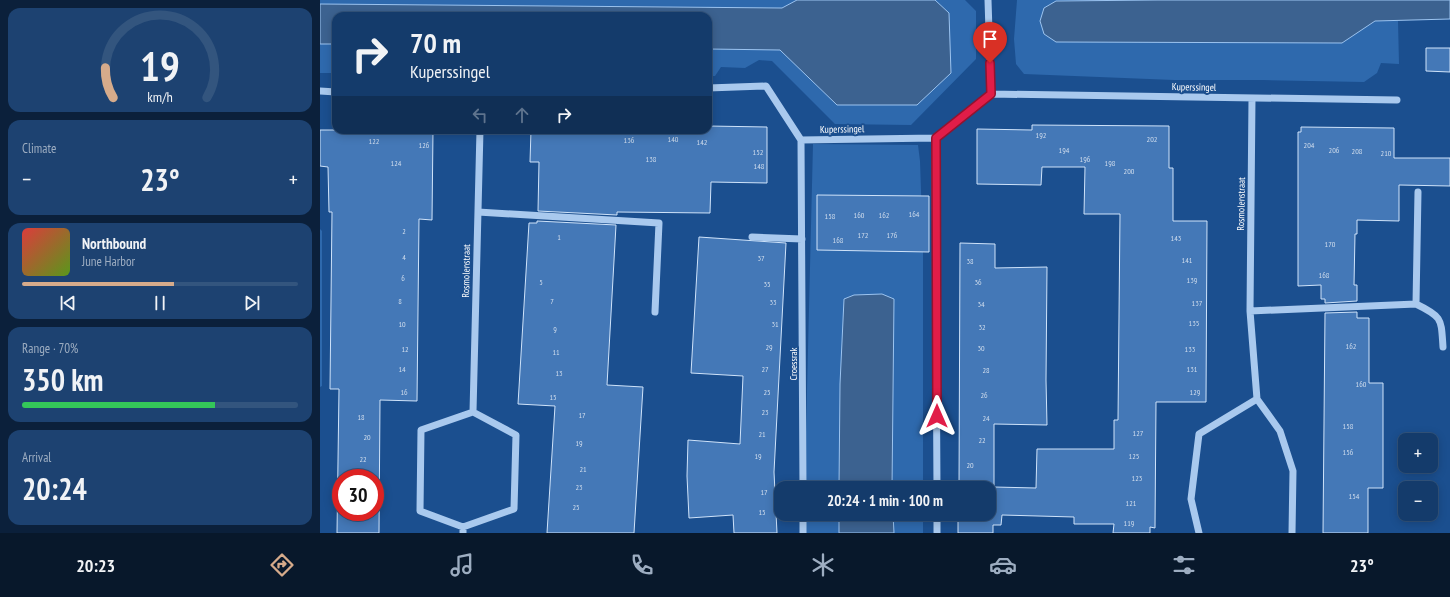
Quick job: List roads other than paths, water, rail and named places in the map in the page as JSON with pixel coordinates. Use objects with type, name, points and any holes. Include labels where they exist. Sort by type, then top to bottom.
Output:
[{"type":"street","points":[[937,481],[936,138],[991,94],[988,0]]},
{"type":"street","points":[[712,88],[766,86],[801,140]]},
{"type":"street","points":[[320,91],[332,92]]},
{"type":"street","name":"Kuperssingel","points":[[991,94],[1397,100]]},
{"type":"street","name":"Rosmolenstraat","points":[[1252,98],[1250,311],[1257,399]]},
{"type":"street","name":"Rosmolenstraat","points":[[473,412],[480,134]]},
{"type":"street","name":"Kuperssingel","points":[[801,140],[936,138]]},
{"type":"street","name":"Croessrak","points":[[801,140],[803,481]]},
{"type":"street","points":[[1416,304],[1418,192]]},
{"type":"street","points":[[478,212],[659,223],[655,312]]},
{"type":"street","points":[[752,237],[802,239]]},
{"type":"street","points":[[1250,311],[1416,304],[1432,312],[1441,322],[1443,347]]},
{"type":"street","points":[[1199,533],[1191,499],[1199,434],[1257,399],[1280,431],[1293,471],[1292,533]]},
{"type":"street","points":[[473,412],[516,435],[514,509],[463,530],[420,511],[421,430],[473,412]]},
{"type":"street","points":[[803,521],[803,533]]},
{"type":"street","points":[[937,521],[938,533]]}]
